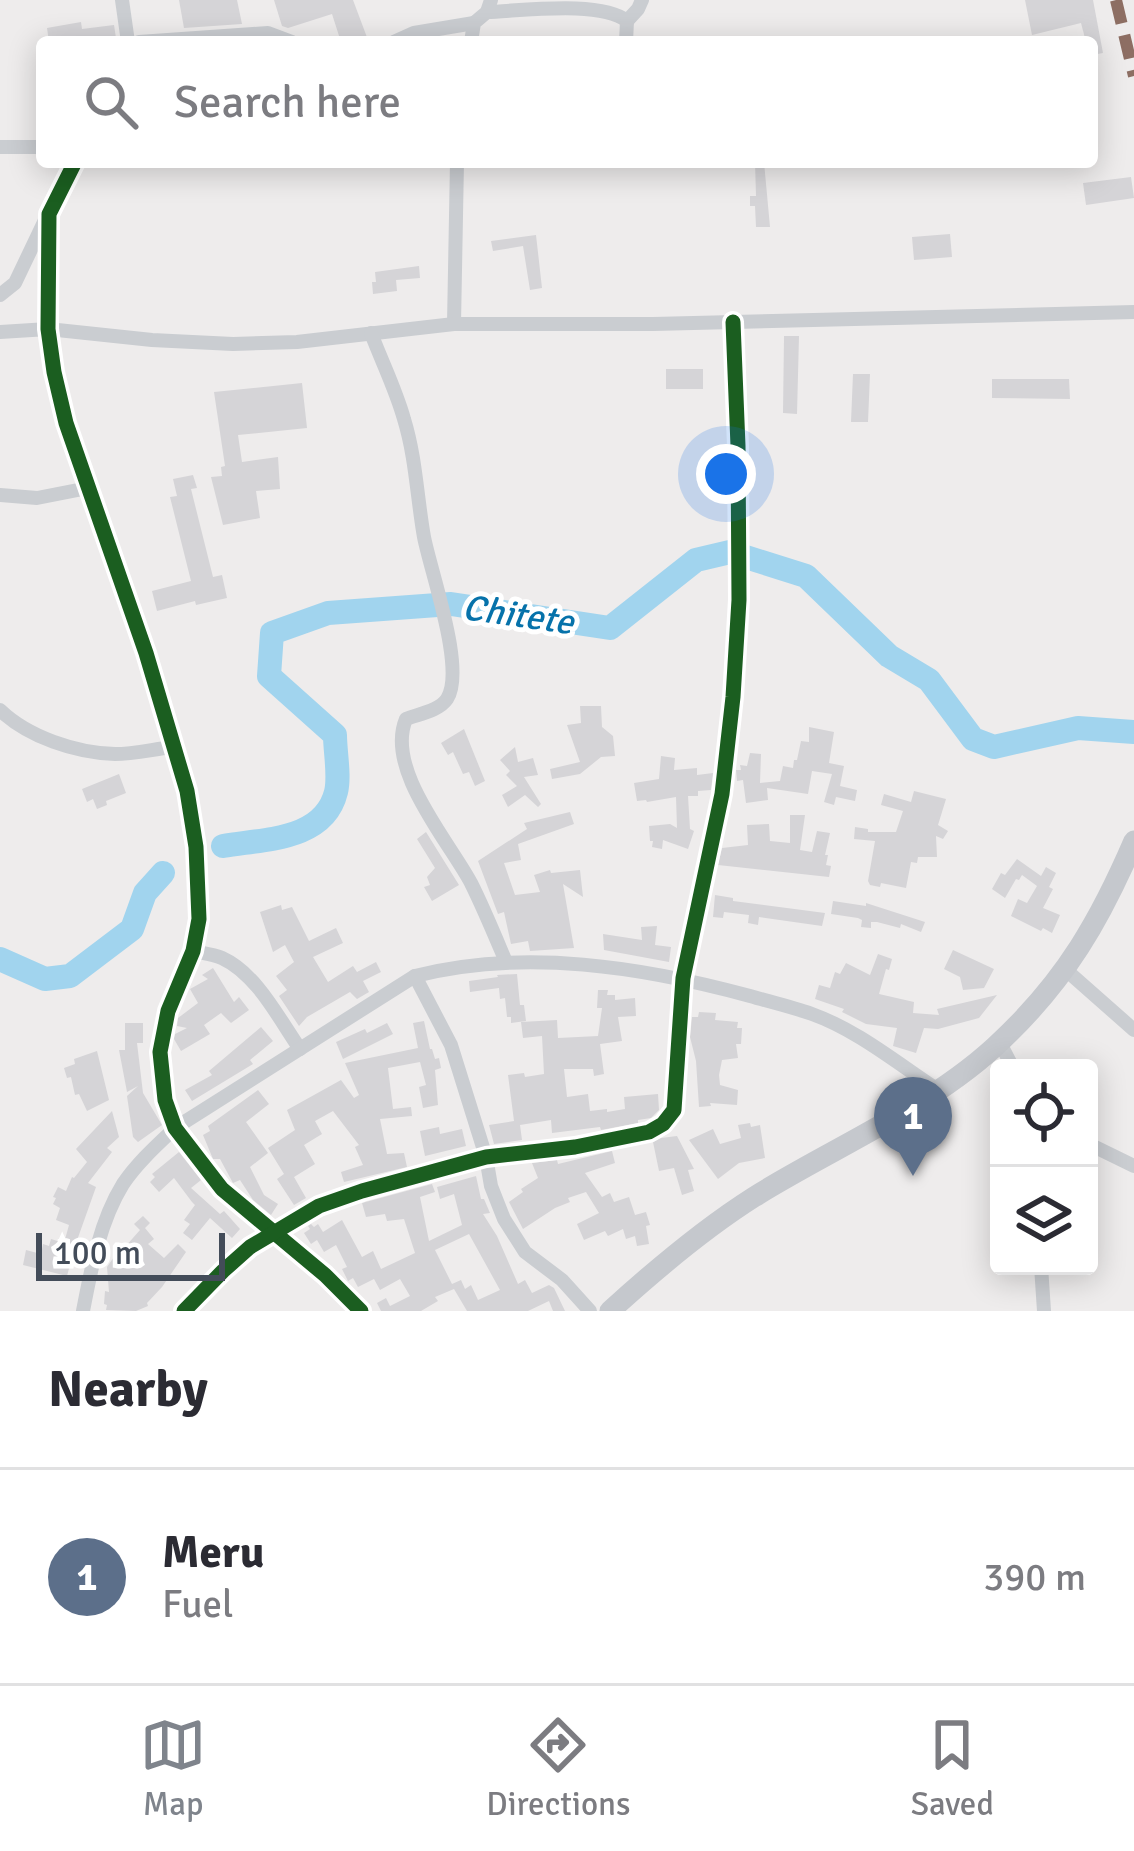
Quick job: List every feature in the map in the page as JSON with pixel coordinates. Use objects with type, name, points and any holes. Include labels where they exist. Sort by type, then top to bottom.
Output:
[{"type":"main road","points":[[610,1311],[663,1263],[754,1197],[938,1090],[1000,1043],[1066,970],[1109,899],[1134,841]]},
{"type":"street","points":[[122,0],[127,36]]},
{"type":"street","points":[[626,36],[627,21],[642,0]]},
{"type":"street","points":[[472,36],[474,22],[489,6],[617,13],[627,21]]},
{"type":"street","points":[[407,36],[474,22]]},
{"type":"street","points":[[212,36],[276,36]]},
{"type":"street","points":[[0,147],[36,147]]},
{"type":"street","points":[[0,295],[15,283],[71,168]]},
{"type":"street","points":[[454,324],[457,168]]},
{"type":"street","points":[[49,214],[48,329],[66,423],[146,653],[187,791],[196,847],[199,919],[193,951],[168,1011],[160,1052],[165,1100],[175,1128],[222,1189],[361,1311]]},
{"type":"street","points":[[0,332],[48,329],[233,344],[297,342],[454,324],[1134,312]]},
{"type":"street","points":[[184,1311],[223,1271],[275,1231],[319,1207],[486,1157],[575,1147],[649,1132],[664,1124],[674,1110],[683,978],[722,794],[733,697],[739,600],[733,322]]},
{"type":"street","points":[[371,333],[412,450],[453,679],[440,707],[406,719],[401,731],[403,750],[416,793],[472,886],[506,962]]},
{"type":"street","points":[[0,496],[37,498],[88,488]]},
{"type":"street","points":[[0,710],[18,727],[72,746],[114,754],[173,747]]},
{"type":"street","points":[[193,951],[218,956],[237,967],[300,1049]]},
{"type":"street","points":[[83,1311],[94,1258],[118,1194],[133,1171],[175,1128],[415,976],[456,965],[506,962],[611,967],[683,978],[814,1014],[938,1090]]},
{"type":"street","points":[[1066,970],[1134,1030]]},
{"type":"street","points":[[415,976],[451,1046],[504,1219],[525,1252],[562,1280],[590,1311]]},
{"type":"street","points":[[1000,1043],[1008,1059]]},
{"type":"street","points":[[1098,1148],[1134,1166]]},
{"type":"street","points":[[1042,1275],[1044,1311]]},
{"type":"building","points":[[179,0],[237,0],[242,24],[184,28]]},
{"type":"building","points":[[274,0],[353,0],[366,36],[339,36],[332,14],[282,26]]},
{"type":"building","points":[[1025,0],[1093,0],[1103,53],[1098,54],[1098,36],[1084,36],[1081,23],[1032,35]]},
{"type":"building","points":[[81,22],[82,29],[114,25],[116,36],[48,36],[47,28]]},
{"type":"building","points":[[755,168],[765,168],[770,227],[756,227],[750,196],[756,196]]},
{"type":"building","points":[[1131,177],[1134,198],[1086,205],[1083,183]]},
{"type":"building","points":[[950,234],[952,257],[914,260],[912,237]]},
{"type":"building","points":[[536,235],[542,288],[530,290],[523,246],[493,251],[491,241]]},
{"type":"building","points":[[419,266],[420,278],[396,280],[397,291],[373,294],[375,272]]},
{"type":"building","points":[[784,336],[799,336],[797,414],[783,413]]},
{"type":"building","points":[[666,369],[703,369],[703,389],[666,389]]},
{"type":"building","points":[[853,374],[870,374],[868,422],[851,422]]},
{"type":"building","points":[[992,379],[1069,379],[1070,399],[992,398]]},
{"type":"building","points":[[302,383],[307,428],[238,435],[242,462],[278,457],[280,489],[256,491],[260,518],[223,525],[211,477],[222,476],[225,466],[214,392]]},
{"type":"building","points":[[193,475],[197,488],[191,489],[213,577],[222,575],[227,598],[157,611],[152,591],[191,581],[170,497],[177,496],[173,479]]},
{"type":"building","points":[[580,706],[601,706],[602,727],[613,736],[615,756],[601,757],[580,774],[552,779],[550,769],[580,762],[567,725],[581,723]]},
{"type":"building","points":[[809,727],[834,732],[829,763],[844,766],[840,786],[857,790],[855,801],[836,797],[834,805],[824,802],[832,774],[812,771],[808,794],[767,788],[768,800],[746,803],[743,780],[737,781],[740,765],[747,766],[750,753],[761,754],[760,783],[780,781],[783,766],[793,768],[801,741],[809,742]]},
{"type":"building","points":[[464,729],[485,781],[475,786],[469,772],[463,774],[453,752],[448,755],[441,743]]},
{"type":"building","points":[[515,747],[518,762],[533,758],[538,775],[524,777],[541,804],[538,807],[525,795],[508,807],[502,795],[517,786],[500,760]]},
{"type":"building","points":[[661,756],[675,758],[674,770],[697,768],[697,775],[713,773],[711,790],[688,796],[690,829],[694,831],[688,849],[663,840],[662,849],[652,847],[650,841],[649,826],[677,828],[676,797],[637,801],[634,783],[659,779]]},
{"type":"building","points":[[119,774],[126,793],[97,809],[93,799],[87,802],[82,789]]},
{"type":"building","points":[[914,791],[946,799],[938,825],[948,831],[943,839],[936,836],[937,857],[911,862],[906,888],[870,885],[875,841],[854,839],[855,827],[896,832],[903,811],[881,805],[884,794],[911,802]]},
{"type":"building","points":[[570,812],[574,824],[518,844],[521,860],[504,863],[515,895],[540,892],[534,875],[580,870],[583,897],[563,884],[574,948],[530,951],[528,941],[511,944],[504,912],[498,914],[478,861],[527,829],[524,823]]},
{"type":"building","points":[[790,815],[805,815],[800,850],[812,852],[817,831],[830,833],[825,855],[826,865],[831,866],[829,877],[718,865],[722,848],[748,845],[747,825],[769,824],[770,841],[790,843]]},
{"type":"building","points":[[426,832],[459,885],[432,901],[424,887],[430,885],[427,877],[435,868],[417,839]]},
{"type":"building","points":[[1017,859],[1041,876],[1046,867],[1056,873],[1043,908],[1060,915],[1052,933],[1011,916],[1018,899],[1027,903],[1037,886],[1022,875],[1005,898],[992,889]]},
{"type":"building","points":[[715,895],[825,913],[822,926],[759,917],[758,925],[748,923],[749,915],[724,912],[723,918],[713,917]]},
{"type":"building","points":[[833,901],[866,903],[925,922],[921,932],[877,922],[871,922],[871,928],[861,927],[858,918],[831,914]]},
{"type":"building","points":[[281,905],[282,910],[292,907],[309,941],[336,928],[343,943],[313,957],[328,982],[353,966],[357,972],[376,962],[381,972],[363,981],[369,992],[357,999],[350,992],[299,1026],[279,996],[287,990],[276,976],[294,962],[285,945],[273,952],[260,912]]},
{"type":"building","points":[[657,926],[655,945],[671,947],[669,962],[604,950],[603,934],[642,940],[641,927]]},
{"type":"building","points":[[953,950],[994,969],[984,988],[963,990],[960,977],[944,969]]},
{"type":"building","points":[[878,954],[892,959],[879,994],[914,1002],[913,1013],[939,1015],[937,1009],[997,995],[979,1018],[924,1028],[916,1053],[893,1046],[897,1028],[866,1024],[842,1012],[844,1009],[815,999],[819,985],[830,988],[835,972],[840,974],[846,963],[870,975]]},
{"type":"building","points":[[213,968],[234,1002],[239,997],[249,1010],[231,1023],[221,1013],[204,1025],[210,1034],[181,1051],[175,1034],[187,1028],[177,1026],[178,1018],[198,1003],[190,989],[208,979],[202,975]]},
{"type":"building","points":[[517,974],[526,1021],[511,1023],[499,988],[470,992],[469,981]]},
{"type":"building","points":[[598,990],[608,990],[607,995],[615,995],[615,1000],[635,998],[636,1016],[618,1017],[622,1041],[600,1044],[604,1074],[564,1069],[567,1097],[588,1094],[590,1111],[607,1112],[625,1109],[624,1097],[658,1094],[659,1110],[638,1123],[601,1130],[552,1133],[551,1120],[520,1125],[522,1140],[494,1144],[489,1125],[514,1121],[508,1075],[544,1074],[542,1036],[523,1038],[521,1022],[557,1020],[558,1038],[598,1036],[602,1008],[597,1008]]},
{"type":"building","points":[[699,1012],[716,1013],[715,1020],[738,1022],[737,1028],[742,1028],[741,1044],[736,1044],[738,1058],[722,1060],[719,1075],[720,1085],[738,1090],[737,1105],[699,1107],[690,1037],[692,1017]]},
{"type":"building","points":[[424,1021],[430,1049],[441,1068],[435,1070],[438,1105],[423,1108],[419,1087],[426,1085],[420,1062],[388,1068],[393,1109],[411,1107],[412,1116],[380,1119],[387,1154],[404,1153],[407,1167],[344,1182],[341,1172],[363,1165],[355,1147],[359,1145],[333,1111],[315,1121],[322,1134],[304,1145],[315,1164],[294,1177],[306,1198],[294,1205],[277,1179],[284,1174],[268,1148],[295,1130],[287,1110],[341,1080],[354,1098],[359,1095],[345,1063],[418,1048],[413,1023]]},
{"type":"building","points":[[125,1023],[143,1023],[143,1043],[137,1043],[143,1093],[162,1125],[138,1142],[133,1137],[127,1096],[138,1086],[127,1092],[119,1050],[125,1050]]},
{"type":"building","points":[[387,1023],[393,1034],[343,1059],[336,1042]]},
{"type":"building","points":[[261,1027],[273,1041],[250,1060],[253,1064],[192,1101],[185,1090],[212,1075],[209,1071]]},
{"type":"building","points":[[97,1051],[109,1100],[87,1111],[64,1068]]},
{"type":"building","points":[[258,1090],[269,1104],[246,1122],[268,1153],[250,1167],[264,1195],[278,1204],[271,1215],[240,1180],[233,1183],[220,1159],[213,1159],[203,1135],[210,1131],[208,1126]]},
{"type":"building","points":[[112,1111],[119,1137],[107,1148],[112,1152],[88,1183],[96,1187],[67,1276],[23,1265],[26,1250],[41,1254],[43,1244],[49,1246],[51,1239],[64,1243],[69,1225],[56,1220],[60,1208],[53,1204],[53,1197],[58,1187],[66,1191],[87,1162],[76,1149]]},
{"type":"building","points":[[750,1123],[751,1127],[760,1125],[765,1158],[739,1163],[718,1179],[689,1140],[713,1129],[720,1144],[741,1138],[738,1125]]},
{"type":"building","points":[[439,1127],[440,1134],[462,1129],[466,1146],[425,1156],[420,1131]]},
{"type":"building","points":[[677,1136],[694,1169],[688,1170],[694,1191],[682,1195],[674,1168],[659,1171],[653,1142]]},
{"type":"building","points":[[612,1151],[615,1163],[585,1173],[602,1197],[610,1193],[614,1202],[629,1197],[635,1215],[646,1212],[649,1244],[637,1246],[635,1236],[626,1239],[623,1229],[584,1240],[577,1224],[599,1213],[586,1192],[568,1198],[570,1202],[523,1229],[509,1202],[538,1178],[532,1163],[557,1160],[558,1164]]},
{"type":"building","points":[[179,1152],[201,1180],[191,1188],[240,1229],[232,1238],[210,1218],[192,1240],[183,1233],[190,1224],[184,1220],[195,1205],[174,1178],[159,1192],[150,1182],[155,1177],[152,1174]]},
{"type":"building","points":[[476,1176],[490,1213],[483,1214],[518,1284],[525,1280],[532,1293],[549,1285],[565,1311],[553,1311],[549,1301],[528,1311],[467,1311],[454,1289],[435,1297],[438,1301],[421,1311],[381,1311],[377,1303],[386,1298],[390,1306],[410,1296],[400,1279],[380,1290],[374,1279],[358,1287],[353,1278],[348,1281],[336,1245],[324,1252],[317,1240],[311,1244],[304,1233],[311,1224],[318,1224],[323,1232],[342,1220],[362,1257],[373,1251],[381,1269],[415,1253],[404,1219],[387,1221],[385,1214],[366,1217],[362,1203],[432,1184],[435,1192],[420,1197],[429,1241],[462,1225],[454,1194],[440,1199],[437,1187]],"holes":[[[469,1234],[500,1290],[478,1300],[471,1285],[465,1289],[461,1280],[452,1284],[435,1250]]]},
{"type":"building","points":[[143,1216],[154,1239],[148,1244],[164,1258],[178,1244],[186,1252],[148,1306],[136,1311],[106,1310],[107,1267],[140,1230],[134,1224]]},
{"type":"waterway","name":"Chitete","points":[[223,846],[306,829],[329,808],[336,792],[335,735],[269,676],[272,633],[328,613],[451,604],[610,628],[696,560],[730,552],[806,576],[889,656],[929,680],[973,739],[994,747],[1078,728],[1134,732]]},
{"type":"waterway","name":"Chitete","points":[[0,959],[45,979],[70,976],[132,929],[145,893],[163,873]]},
{"type":"marked path","points":[[1116,0],[1134,76]]},
{"type":"cycle path","points":[[72,168],[49,214],[48,329],[54,372],[66,423],[146,653],[187,791],[196,847],[199,919],[193,951],[168,1011],[160,1052],[165,1100],[175,1128],[222,1189],[361,1311]]},
{"type":"cycle path","points":[[184,1311],[250,1247],[319,1206],[486,1157],[575,1147],[649,1132],[674,1110],[683,978],[722,794],[733,697],[739,600],[733,322]]},
{"type":"place","name":"Meru","points":[[913,1176]]}]
